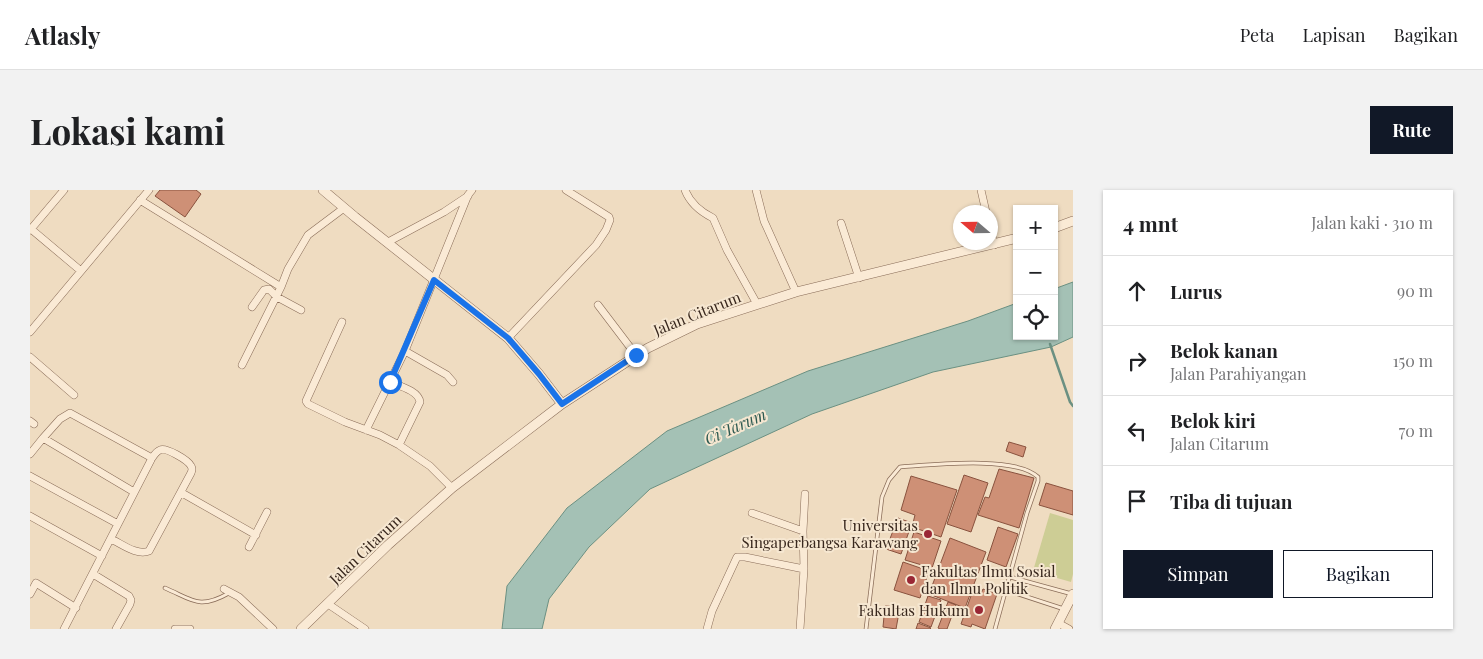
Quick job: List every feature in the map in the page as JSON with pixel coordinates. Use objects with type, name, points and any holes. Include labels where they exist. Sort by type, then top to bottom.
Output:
[{"type":"street","points":[[64,190],[31,230],[81,271]]},
{"type":"street","points":[[30,332],[149,190]]},
{"type":"street","points":[[323,190],[508,338],[562,404]]},
{"type":"street","points":[[508,338],[596,245],[609,224],[609,217],[566,190]]},
{"type":"street","points":[[685,190],[693,204],[704,214],[713,218],[727,250],[757,304]]},
{"type":"street","points":[[756,190],[764,221],[796,292]]},
{"type":"street","points":[[981,190],[984,205]]},
{"type":"street","points":[[388,242],[444,212],[470,193]]},
{"type":"street","points":[[366,430],[405,351],[470,193]]},
{"type":"street","points":[[140,200],[280,287]]},
{"type":"street","points":[[242,365],[277,296],[288,269],[308,235],[344,208]]},
{"type":"street","points":[[1058,227],[1073,221]]},
{"type":"street","points":[[841,223],[859,278]]},
{"type":"street","name":"Jalan Citarum","points":[[998,244],[1013,239]]},
{"type":"street","name":"Jalan Citarum","points":[[301,629],[388,545],[452,488],[562,404],[636,355],[697,324],[757,304],[796,292],[974,250]]},
{"type":"street","points":[[252,306],[266,289],[269,289],[301,310]]},
{"type":"street","points":[[598,306],[636,355]]},
{"type":"street","points":[[342,322],[306,401],[308,404],[344,422],[399,445],[430,466],[452,488]]},
{"type":"street","points":[[405,351],[447,375],[453,382]]},
{"type":"street","points":[[30,356],[74,395]]},
{"type":"street","points":[[390,382],[416,394],[420,402],[399,445]]},
{"type":"street","points":[[30,454],[60,419],[70,414],[152,458]]},
{"type":"street","points":[[43,438],[134,492]]},
{"type":"street","points":[[64,629],[152,458],[159,450],[164,449],[190,464],[191,473],[182,493],[149,551],[143,553],[136,552],[111,539]]},
{"type":"street","points":[[30,476],[118,524]]},
{"type":"street","points":[[182,493],[256,535]]},
{"type":"street","points":[[800,629],[804,569],[803,531],[805,494]]},
{"type":"street","points":[[249,547],[267,512]]},
{"type":"street","points":[[752,513],[803,531]]},
{"type":"street","points":[[30,516],[102,556]]},
{"type":"street","points":[[706,629],[732,564],[737,557],[745,556],[804,569]]},
{"type":"street","points":[[92,574],[129,596],[130,604],[116,629]]},
{"type":"street","points":[[30,594],[33,582],[76,608]]},
{"type":"street","points":[[227,590],[239,597],[273,629]]},
{"type":"street","points":[[1069,629],[1056,626],[1073,595]]},
{"type":"street","points":[[328,604],[365,629]]},
{"type":"street","points":[[175,629],[190,629]]},
{"type":"lane","points":[[866,629],[882,497],[889,480],[900,467],[947,463],[989,463],[1021,469],[1038,477],[996,629]]},
{"type":"lane","points":[[1010,577],[1073,595]]},
{"type":"lane","points":[[165,588],[204,604],[215,601],[227,590]]},
{"type":"lane","points":[[1006,590],[1066,609]]},
{"type":"green space","points":[[1050,513],[1073,520],[1073,574],[1071,582],[1033,571]]},
{"type":"water","name":"Ci Tarum","points":[[1073,282],[1073,337],[1051,347],[933,372],[812,414],[650,489],[589,547],[549,599],[542,629],[502,629],[507,586],[567,508],[667,431],[808,371],[968,321],[1013,304],[1013,340],[1058,340],[1058,288]]},
{"type":"building","points":[[160,190],[196,190],[201,194],[185,217],[155,196]]},
{"type":"building","points":[[1009,442],[1026,447],[1023,457],[1006,451]]},
{"type":"building","points":[[999,469],[1034,478],[1019,528],[978,515],[985,497],[989,498]]},
{"type":"building","points":[[964,475],[988,483],[971,532],[947,524]]},
{"type":"building","points":[[911,476],[957,490],[941,537],[912,527],[915,515],[901,510]]},
{"type":"building","points":[[1046,483],[1073,491],[1073,515],[1039,505]]},
{"type":"building","points":[[898,518],[912,523],[901,554],[886,549]]},
{"type":"building","points":[[998,527],[1018,534],[1006,567],[987,560]]},
{"type":"building","points":[[914,532],[941,541],[932,568],[905,560]]},
{"type":"building","points":[[950,538],[986,552],[965,608],[929,594]]},
{"type":"building","name":"Fakultas Ilmu Sosial dan Ilmu Politik","points":[[903,562],[929,571],[920,598],[894,590]]},
{"type":"building","name":"Fakultas Hukum","points":[[983,589],[997,594],[985,629],[972,624],[971,627],[961,624],[972,593],[980,595]]},
{"type":"building","points":[[928,596],[941,600],[931,627],[919,622]]},
{"type":"building","points":[[948,602],[956,605],[947,629],[940,629],[938,628]]},
{"type":"building","points":[[885,606],[900,607],[896,629],[883,627]]},
{"type":"building","points":[[918,623],[931,628],[916,629]]},
{"type":"waterway","points":[[1050,344],[1073,406]]},
{"type":"place","name":"Universitas Singaperbangsa Karawang","points":[[928,534]]},
{"type":"place","name":"Fakultas Ilmu Sosial dan Ilmu Politik","points":[[911,580]]},
{"type":"place","name":"Fakultas Hukum","points":[[979,610]]},
{"type":"route","points":[[390,382],[434,280],[508,338],[562,404],[636,355]]}]
